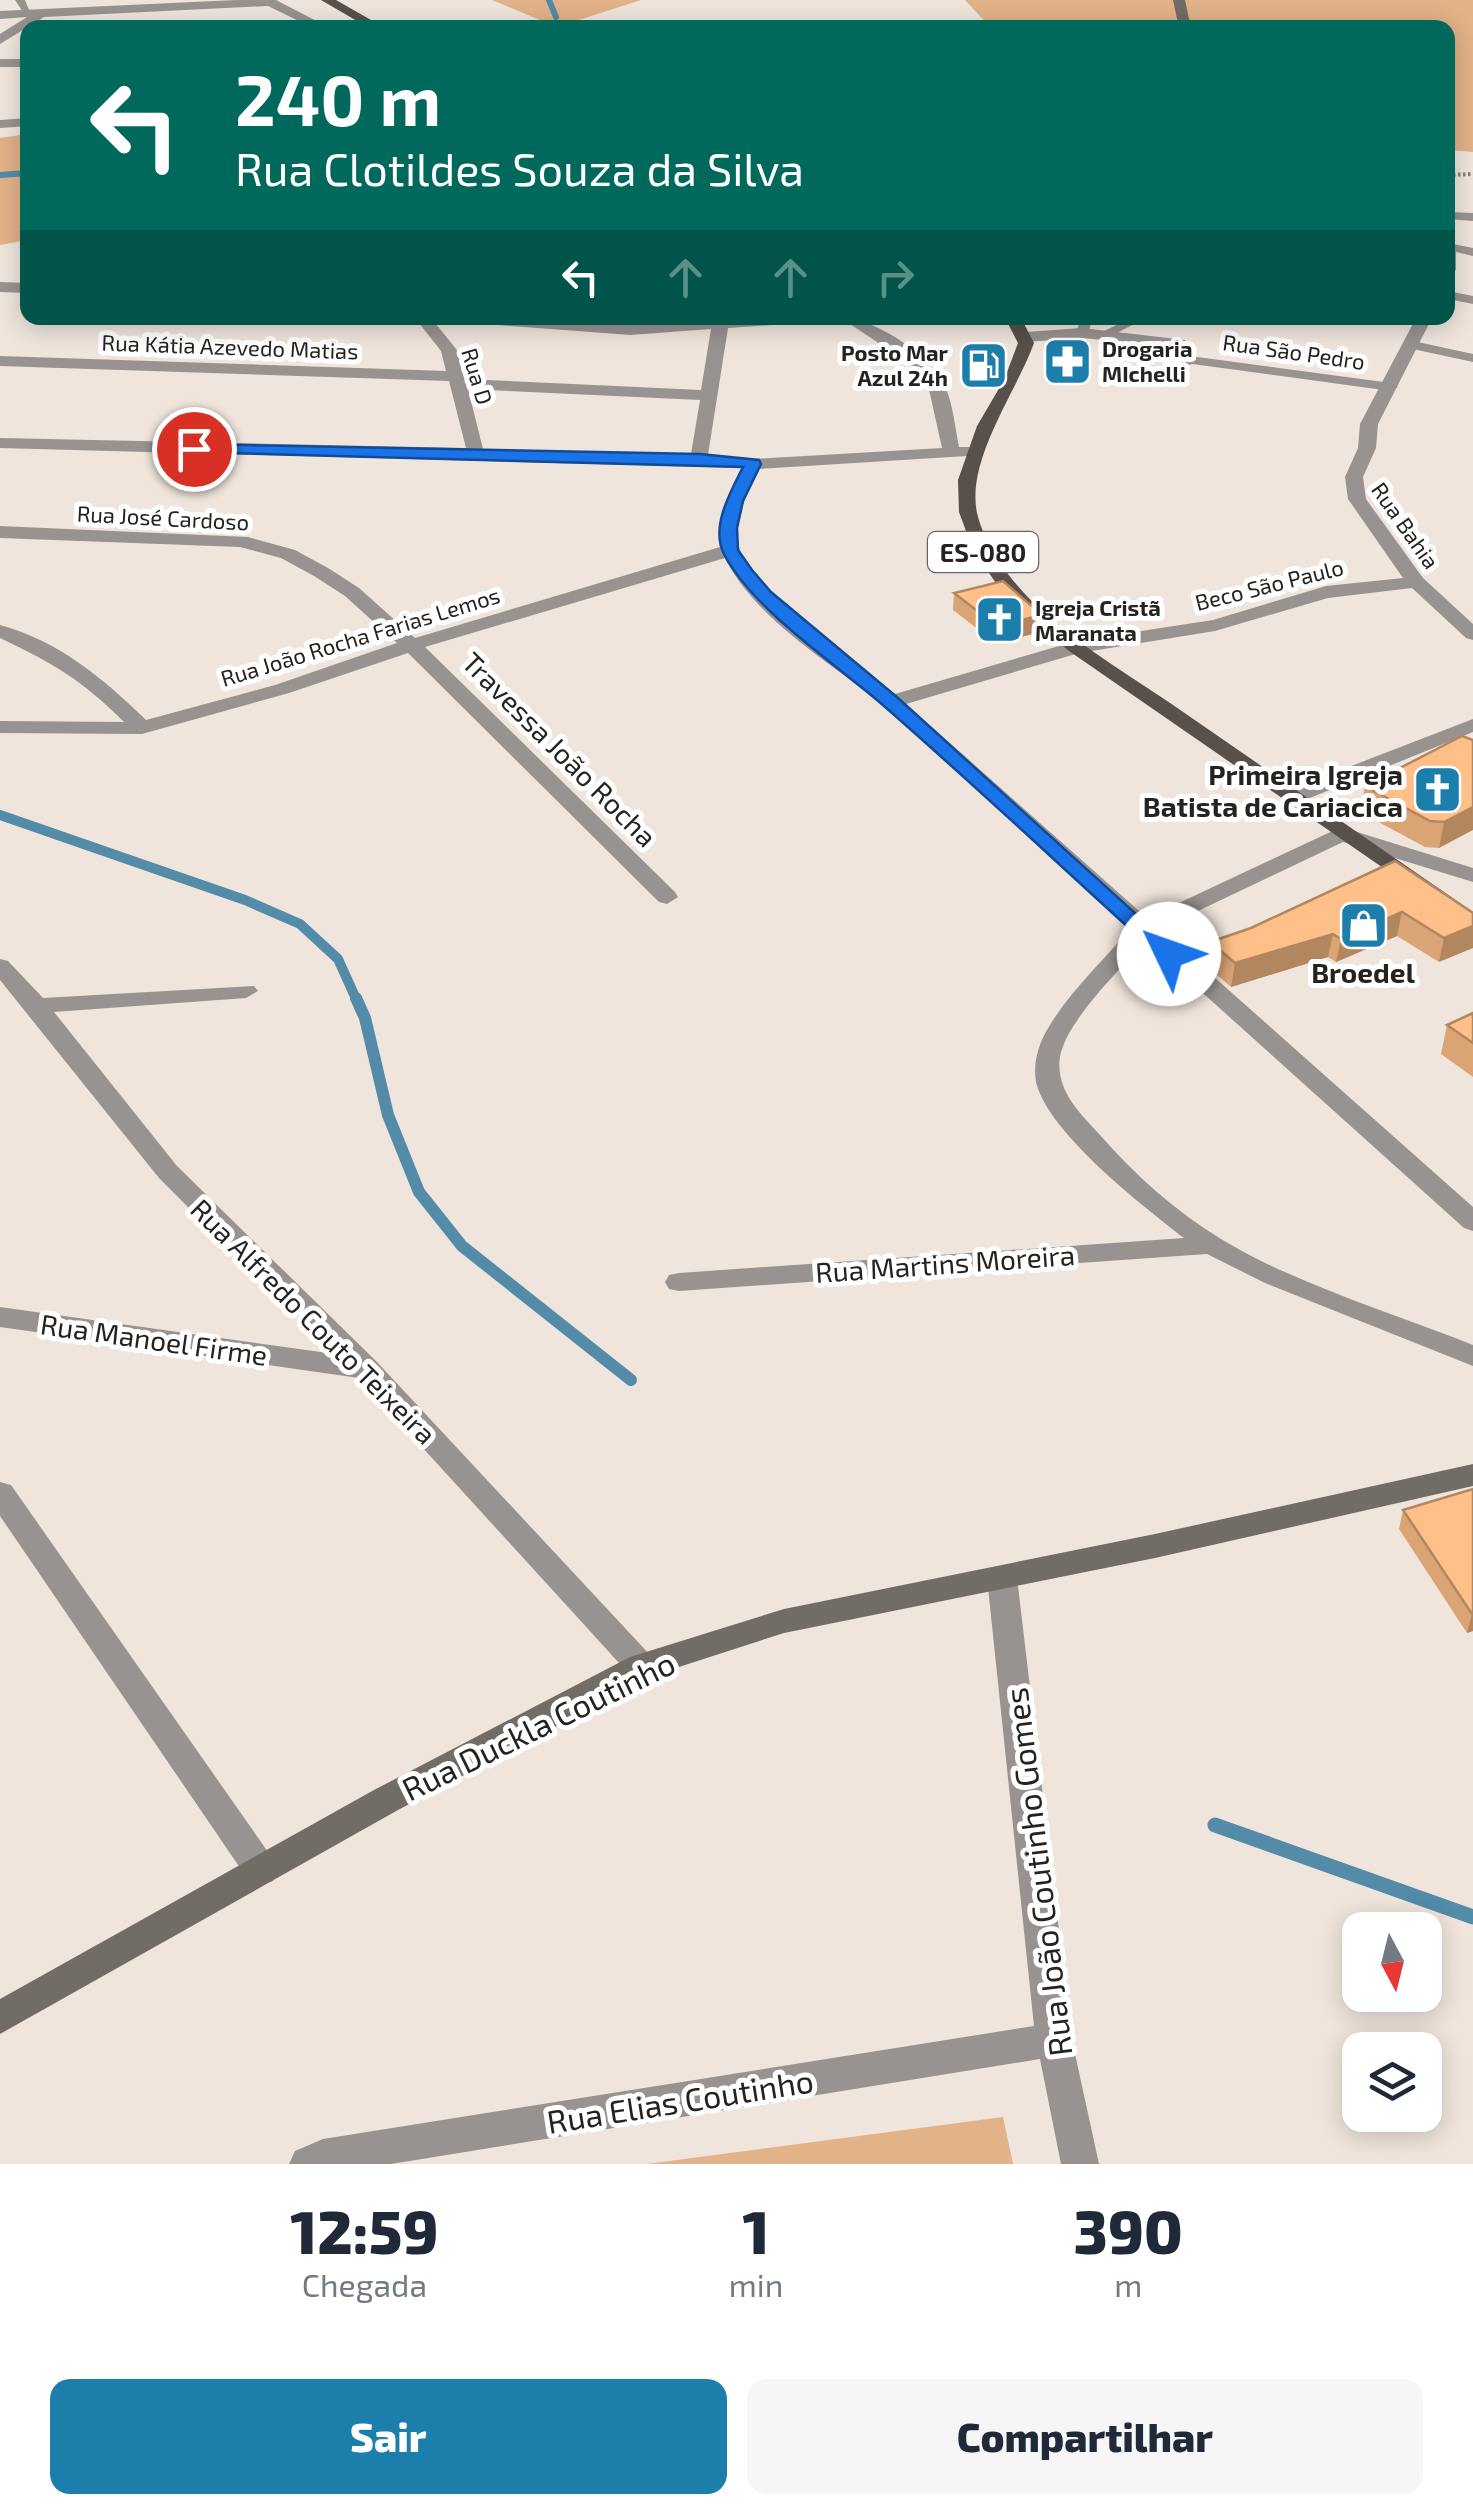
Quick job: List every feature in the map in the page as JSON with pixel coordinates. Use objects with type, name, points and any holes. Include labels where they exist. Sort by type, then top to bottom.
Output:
[{"type":"main road","points":[[327,0],[364,20]]},
{"type":"main road","points":[[1017,325],[1025,337]]},
{"type":"main road","name":"ES-080","points":[[1025,337],[1012,380],[994,409],[967,480],[968,512],[982,550],[1012,592],[1076,647],[1473,923]]},
{"type":"street","points":[[0,15],[268,1],[307,20]]},
{"type":"street","points":[[32,20],[43,12]]},
{"type":"street","name":"Rua D","points":[[429,325],[443,340],[459,380],[476,454]]},
{"type":"street","points":[[564,325],[630,330],[720,325],[700,459]]},
{"type":"street","points":[[861,325],[908,353],[930,375],[936,384],[952,454]]},
{"type":"street","name":"Rua São Pedro","points":[[1025,337],[1084,325],[1104,334],[1179,343],[1181,356],[1190,360]]},
{"type":"street","name":"Rua Bahia","points":[[1421,325],[1370,424],[1352,488],[1416,582],[1473,634]]},
{"type":"street","name":"Rua Kátia Azevedo Matias","points":[[0,361],[459,380],[708,395]]},
{"type":"street","points":[[0,443],[700,459],[753,464],[977,450]]},
{"type":"street","points":[[753,464],[734,501],[728,528],[730,550],[764,596],[892,702],[1473,1222]]},
{"type":"street","name":"Rua José Cardoso","points":[[0,532],[210,539],[266,546],[288,554],[352,592],[412,645]]},
{"type":"street","name":"Rua João Rocha Farias Lemos","points":[[0,727],[142,728],[282,690],[412,645],[730,550]]},
{"type":"street","name":"Beco São Paulo","points":[[892,702],[1076,647],[1130,642],[1215,625],[1326,592],[1416,582]]},
{"type":"street","points":[[0,631],[95,680],[142,728]]},
{"type":"street","name":"Travessa João Rocha","points":[[412,645],[667,897]]},
{"type":"street","points":[[1292,798],[1473,725]]},
{"type":"street","points":[[1473,875],[1341,834],[1142,929],[1058,1030],[1048,1057],[1049,1082],[1060,1106],[1124,1179],[1211,1245],[1275,1276],[1473,1356]]},
{"type":"street","name":"Rua Alfredo Couto Teixeira","points":[[4,977],[37,1006],[168,1172],[367,1370],[641,1666]]},
{"type":"street","points":[[37,1006],[246,991]]},
{"type":"street","name":"Rua Martins Moreira","points":[[679,1282],[1211,1245]]},
{"type":"street","name":"Rua Manoel Firme","points":[[0,1318],[367,1370]]},
{"type":"street","name":"Rua Duckla Coutinho","points":[[0,2018],[262,1870],[641,1666],[784,1621],[1002,1578],[1473,1475]]},
{"type":"street","points":[[0,1493],[262,1870]]},
{"type":"street","name":"Rua João Coutinho Gomes","points":[[1002,1578],[1054,2040],[1080,2164]]},
{"type":"street","name":"Rua Elias Coutinho","points":[[308,2164],[323,2157],[1054,2040]]},
{"type":"lane","points":[[20,0],[28,13]]},
{"type":"lane","points":[[1104,334],[1124,325]]},
{"type":"lane","points":[[1413,345],[1473,358]]},
{"type":"lane","name":"Rua São Pedro","points":[[1190,360],[1391,388]]},
{"type":"shaded area","points":[[492,0],[641,0],[579,20],[540,20]]},
{"type":"shaded area","points":[[965,0],[1473,0],[1473,152],[1455,151],[1455,20],[984,20]]},
{"type":"shaded area","points":[[20,135],[20,241],[0,245],[0,138]]},
{"type":"shaded area","points":[[1003,2117],[1013,2164],[647,2164]]},
{"type":"building","points":[[1003,581],[1042,615],[997,626],[954,593]]},
{"type":"building","points":[[1462,736],[1473,740],[1473,807],[1444,822],[1430,821],[1365,786]]},
{"type":"building","points":[[1395,861],[1473,913],[1473,926],[1444,938],[1402,912],[1341,939],[1333,934],[1235,963],[1210,942],[1251,928]]},
{"type":"building","points":[[1473,1013],[1473,1043],[1447,1025]]},
{"type":"building","points":[[1473,1489],[1473,1613],[1472,1614],[1403,1510]]},
{"type":"waterway","points":[[549,0],[556,17]]},
{"type":"waterway","points":[[0,175],[20,174]]},
{"type":"waterway","points":[[0,815],[245,900],[300,924],[338,959],[357,1001]]},
{"type":"waterway","points":[[356,998],[365,1018],[388,1115],[419,1192],[462,1246],[631,1380]]},
{"type":"waterway","points":[[1215,1825],[1473,1917]]},
{"type":"place","name":"Drogaria MIchelli","points":[[1067,361]]},
{"type":"place","name":"Posto Mar Azul 24h","points":[[983,365]]},
{"type":"place","name":"Igreja Cristã Maranata","points":[[1000,620]]},
{"type":"place","name":"Primeira Igreja Batista de Cariacica","points":[[1438,790]]},
{"type":"place","name":"Broedel","points":[[1363,925]]},
{"type":"route","points":[[194,449],[700,459],[753,464],[734,501],[728,528],[730,550],[764,596],[892,702],[1169,954]]}]
